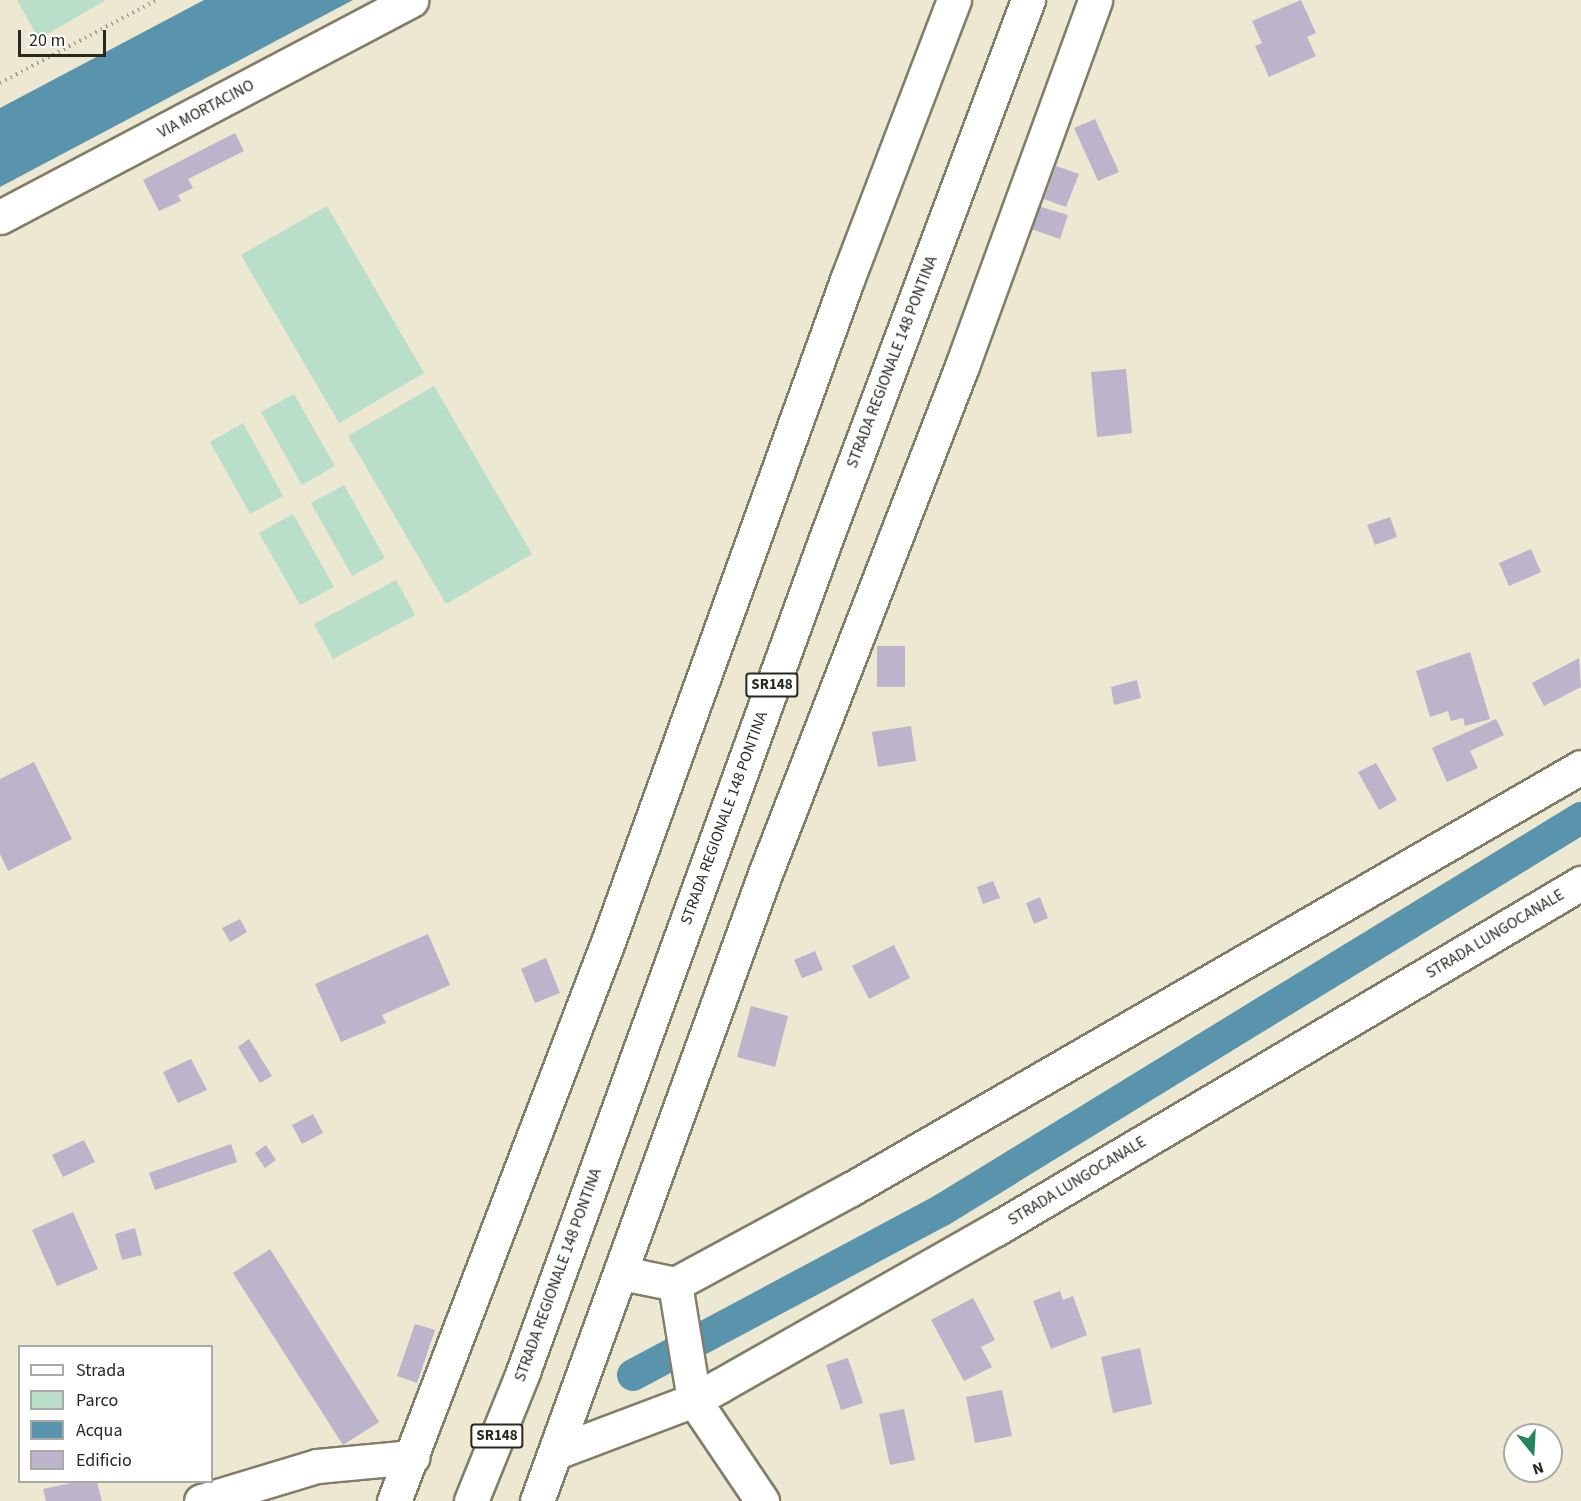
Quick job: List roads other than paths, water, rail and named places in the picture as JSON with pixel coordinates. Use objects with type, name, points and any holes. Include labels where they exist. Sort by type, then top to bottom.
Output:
[{"type":"street","name":"VIA MORTACINO","points":[[0,217],[411,0]]},
{"type":"street","points":[[394,1501],[413,1457],[608,942],[847,280],[954,0]]},
{"type":"street","name":"STRADA REGIONALE 148 PONTINA","points":[[471,1501],[523,1372],[825,541],[1028,0]]},
{"type":"street","points":[[537,1501],[558,1451],[765,874],[962,366],[1095,0]]},
{"type":"street","points":[[622,1273],[675,1284],[851,1189],[1581,767]]},
{"type":"street","name":"STRADA LUNGOCANALE","points":[[558,1451],[694,1400],[1006,1223],[1581,883]]},
{"type":"street","points":[[675,1284],[694,1400],[762,1501]]},
{"type":"street","points":[[489,1501],[523,1372]]},
{"type":"street","points":[[201,1501],[317,1466],[413,1457]]},
{"type":"water","points":[[204,0],[353,0],[0,187],[0,108]]},
{"type":"waterway","points":[[633,1375],[942,1210],[1581,818]]}]
